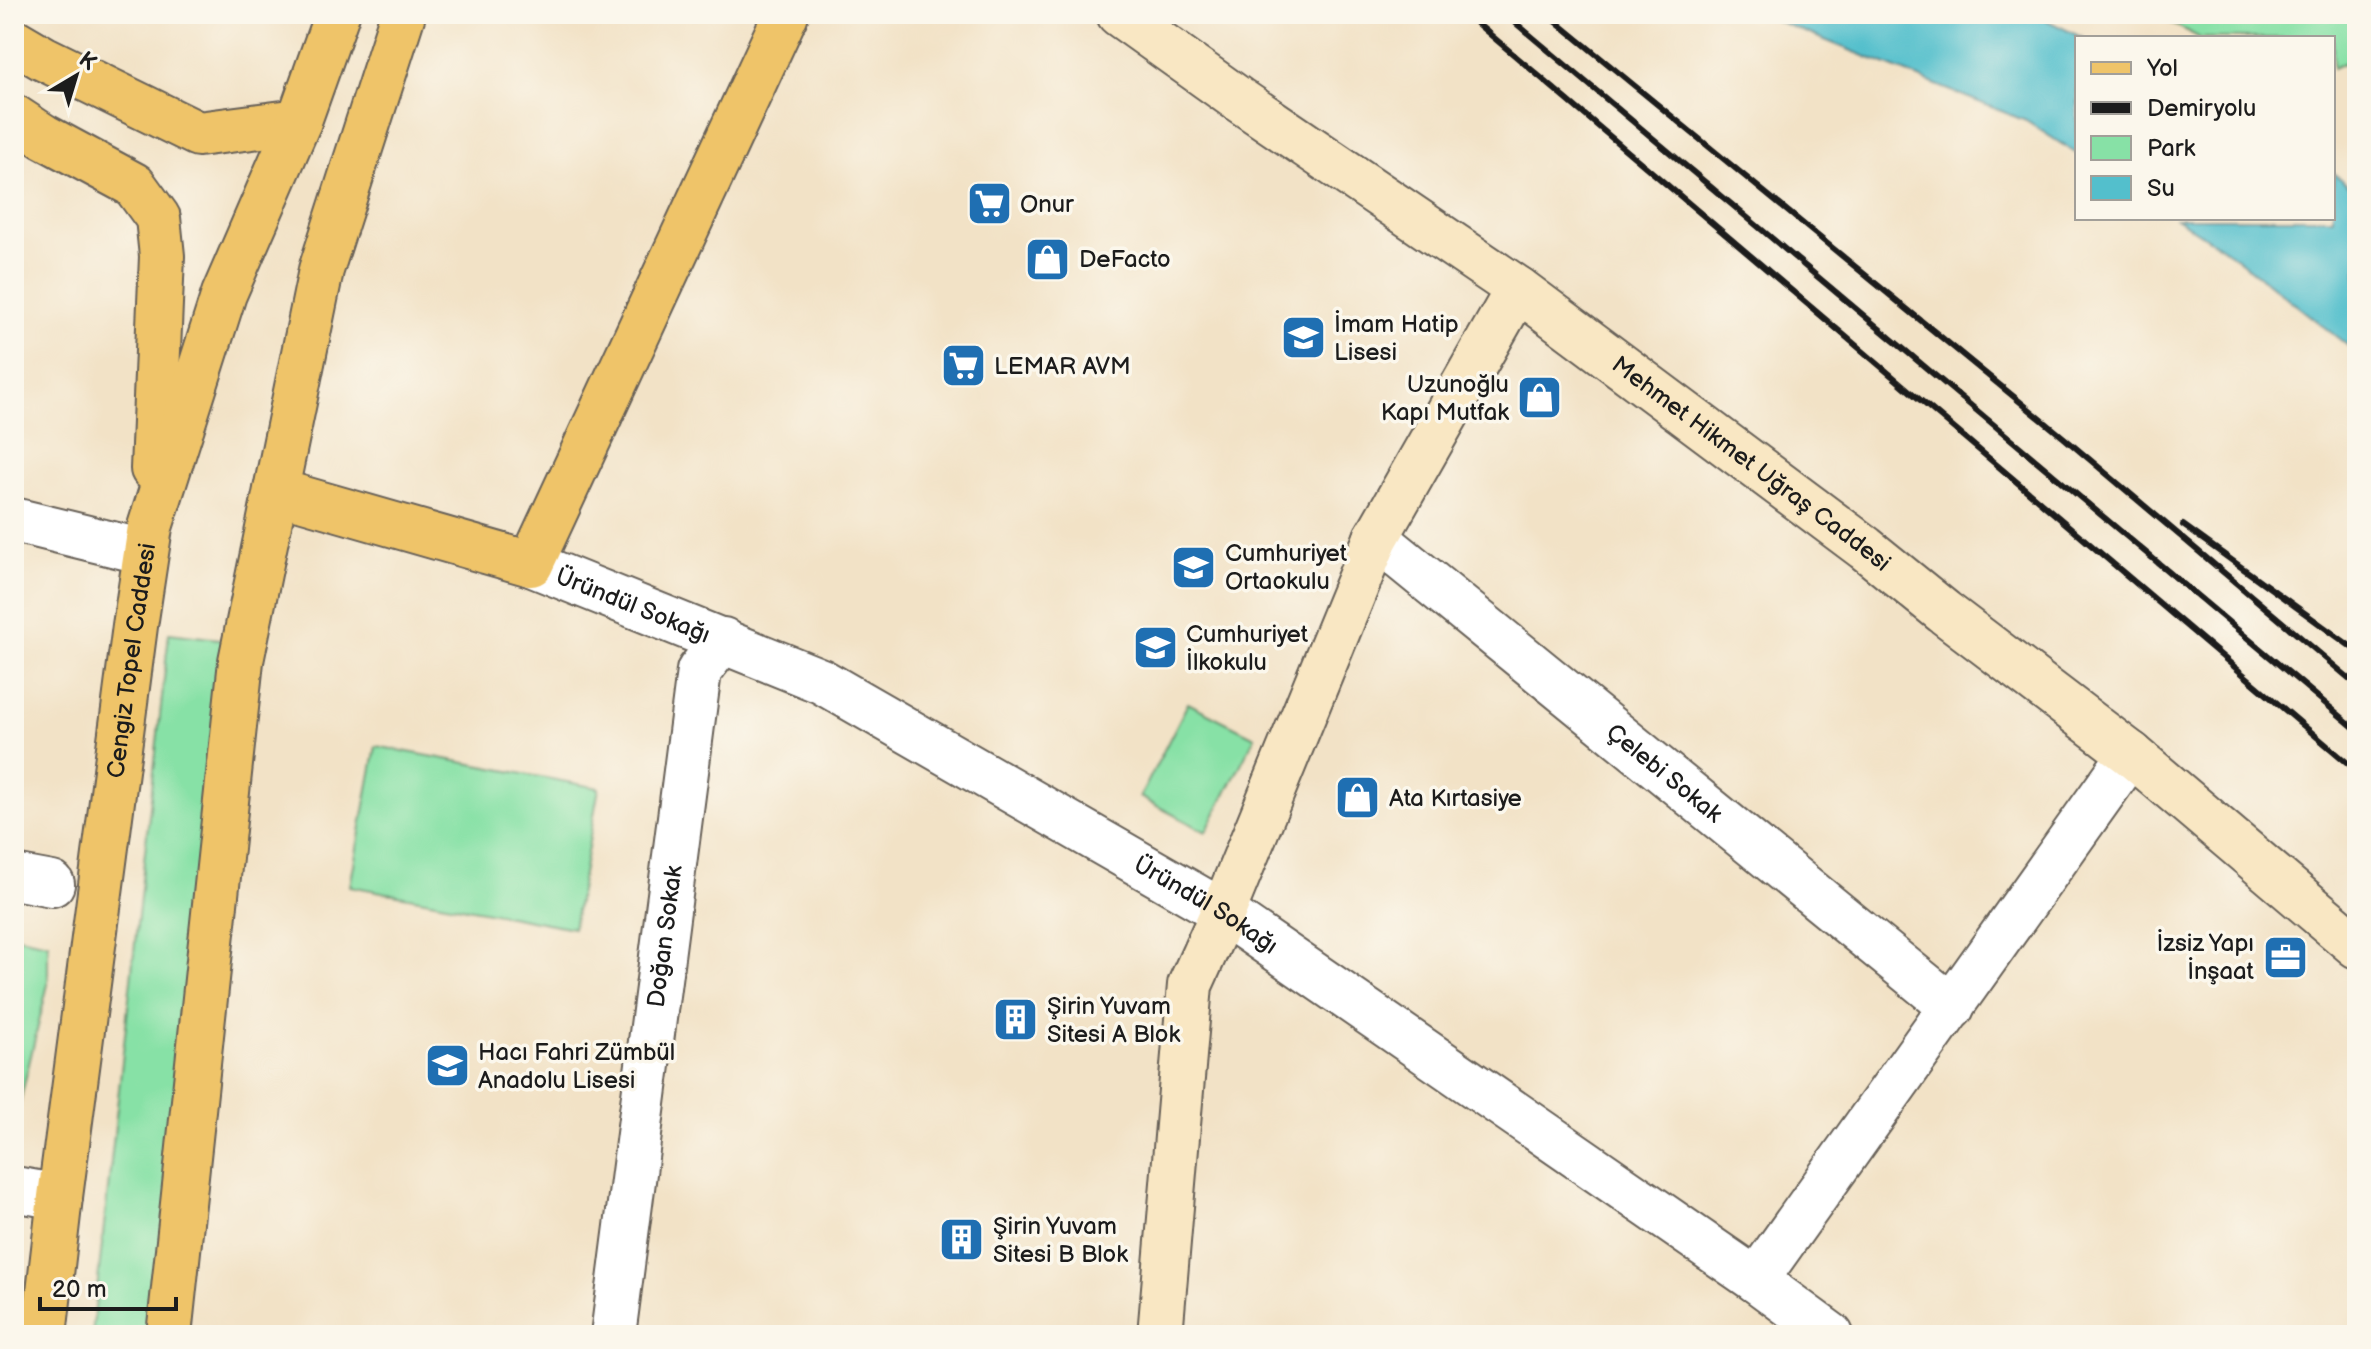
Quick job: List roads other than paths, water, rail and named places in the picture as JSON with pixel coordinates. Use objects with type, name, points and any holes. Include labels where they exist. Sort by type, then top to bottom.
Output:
[{"type":"main road","name":"Cengiz Topel Caddesi","points":[[44,1335],[148,540],[224,294],[299,121],[337,14]]},
{"type":"main road","points":[[169,1335],[241,661],[321,270],[403,14]]},
{"type":"main road","points":[[276,491],[531,564],[786,14]]},
{"type":"main road","name":"Mehmet Hikmet Uğraş Caddesi","points":[[1119,14],[1238,99],[1518,289],[1865,548],[2131,754],[2357,946]]},
{"type":"main road","points":[[14,41],[198,134],[299,121]]},
{"type":"main road","points":[[14,117],[134,185],[158,218],[162,256],[148,540]]},
{"type":"main road","points":[[1160,1335],[1190,985],[1223,912],[1376,538],[1518,289]]},
{"type":"street","points":[[14,520],[148,540]]},
{"type":"street","name":"Çelebi Sokak","points":[[1376,538],[1952,1007]]},
{"type":"street","name":"Üründül Sokağı","points":[[531,564],[821,681],[1223,912],[1831,1335]]},
{"type":"street","name":"Doğan Sokak","points":[[613,1335],[699,671],[723,640]]},
{"type":"street","points":[[1756,1280],[2131,754]]},
{"type":"street","points":[[14,1189],[60,1197]]},
{"type":"water","points":[[1760,14],[2034,14],[2079,36],[2075,36],[2075,153],[2026,121]]},
{"type":"water","points":[[2335,175],[2357,193],[2357,353],[2233,255],[2179,220],[2335,220]]},
{"type":"railway","points":[[1466,14],[2357,771]]},
{"type":"railway","points":[[1505,14],[2357,730]]},
{"type":"railway","points":[[1547,14],[2063,437],[2357,685]]},
{"type":"railway","points":[[2183,525],[2357,651]]},
{"type":"place","name":"Onur","points":[[989,204]]},
{"type":"place","name":"DeFacto","points":[[1048,259]]},
{"type":"place","name":"İmam Hatip Lisesi","points":[[1303,338]]},
{"type":"place","name":"LEMAR AVM","points":[[963,366]]},
{"type":"place","name":"Uzunoğlu Kapı Mutfak","points":[[1540,398]]},
{"type":"place","name":"Cumhuriyet Ortaokulu","points":[[1194,567]]},
{"type":"place","name":"Cumhuriyet İlkokulu","points":[[1155,648]]},
{"type":"place","name":"Ata Kırtasiye","points":[[1358,798]]},
{"type":"place","name":"İzsiz Yapı İnşaat","points":[[2285,957]]},
{"type":"place","name":"Şirin Yuvam Sitesi A Blok","points":[[1016,1020]]},
{"type":"place","name":"Hacı Fahri Zümbül Anadolu Lisesi","points":[[447,1066]]},
{"type":"place","name":"Şirin Yuvam Sitesi B Blok","points":[[962,1240]]}]
